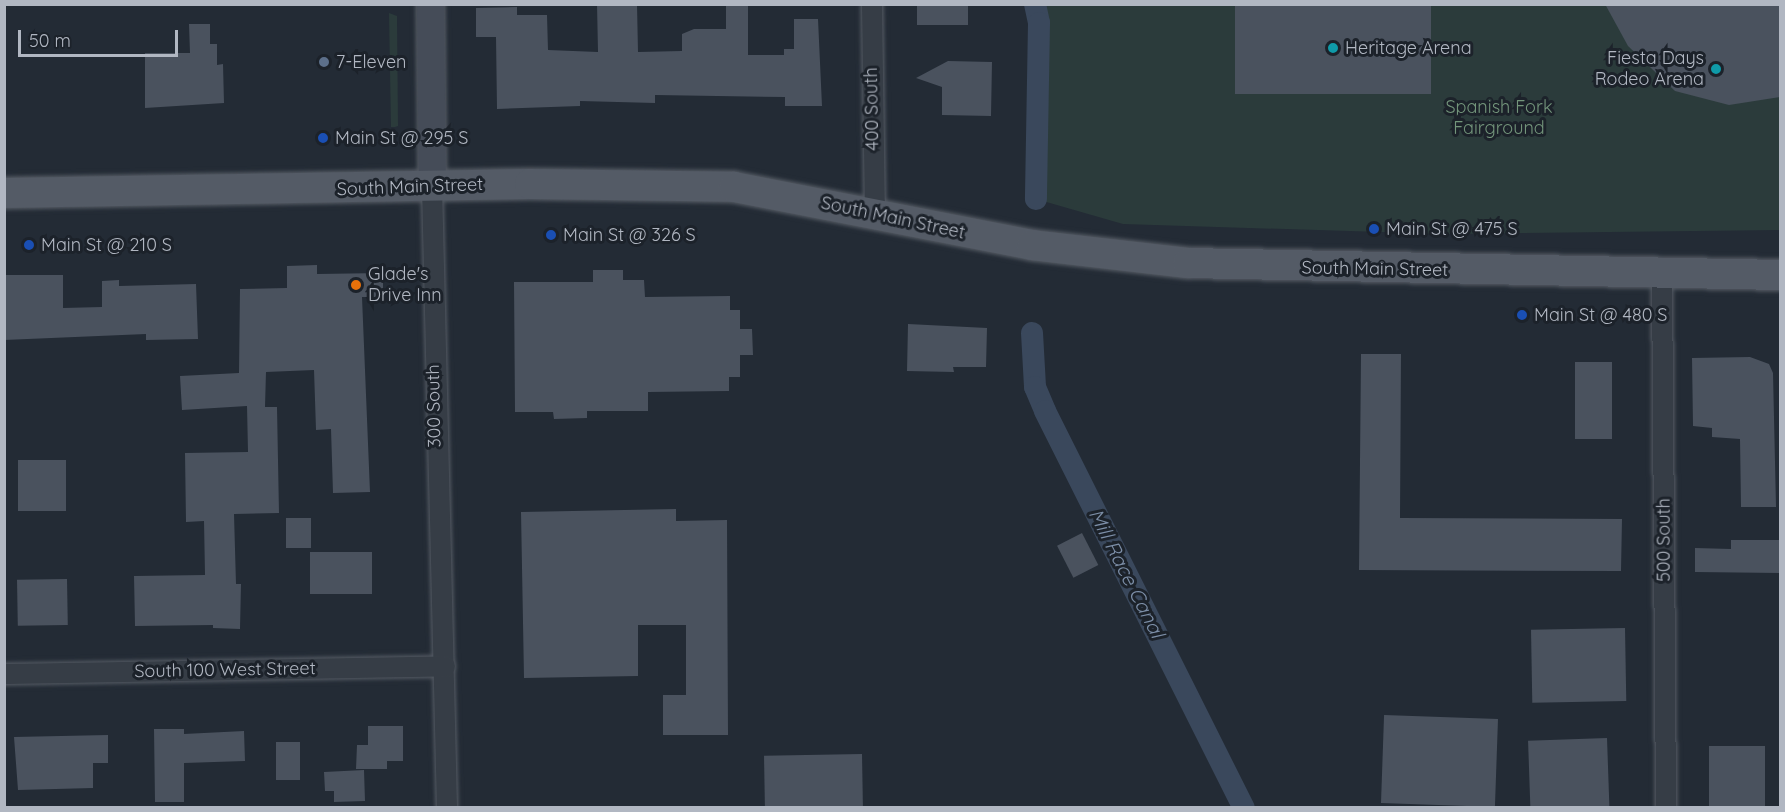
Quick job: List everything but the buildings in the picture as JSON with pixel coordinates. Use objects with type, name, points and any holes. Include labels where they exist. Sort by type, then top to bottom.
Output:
[{"type":"main road","name":"300 South","points":[[430,4],[432,186]]},
{"type":"main road","name":"South Main Street","points":[[4,193],[432,186],[734,187],[1032,245],[1188,263],[1780,275]]},
{"type":"street","name":"400 South","points":[[872,4],[875,214]]},
{"type":"street","name":"300 South","points":[[432,186],[436,467],[445,666],[447,807]]},
{"type":"street","name":"500 South","points":[[1662,273],[1666,807]]},
{"type":"street","name":"South 100 West Street","points":[[4,674],[445,666]]},
{"type":"green space","name":"Spanish Fork Fairground","points":[[1035,5],[1780,5],[1780,230],[1445,234],[1123,224],[1036,199],[1039,24]]},
{"type":"green space","points":[[389,13],[397,16],[398,126],[395,127],[391,127]]},
{"type":"waterway","name":"Mill Race Canal","points":[[1035,4],[1039,23],[1036,199]]},
{"type":"waterway","name":"Mill Race Canal","points":[[1032,333],[1035,387],[1045,411],[1244,808]]},
{"type":"place","name":"Heritage Arena","points":[[1333,48]]},
{"type":"place","name":"7-Eleven","points":[[324,62]]},
{"type":"place","name":"Fiesta Days Rodeo Arena","points":[[1716,69]]},
{"type":"place","name":"Main St @ 295 S","points":[[323,138]]},
{"type":"place","name":"Main St @ 475 S","points":[[1374,229]]},
{"type":"place","name":"Main St @ 326 S","points":[[551,235]]},
{"type":"place","name":"Main St @ 210 S","points":[[29,245]]},
{"type":"place","name":"Glade's Drive Inn","points":[[356,285]]},
{"type":"place","name":"Main St @ 480 S","points":[[1522,315]]}]
